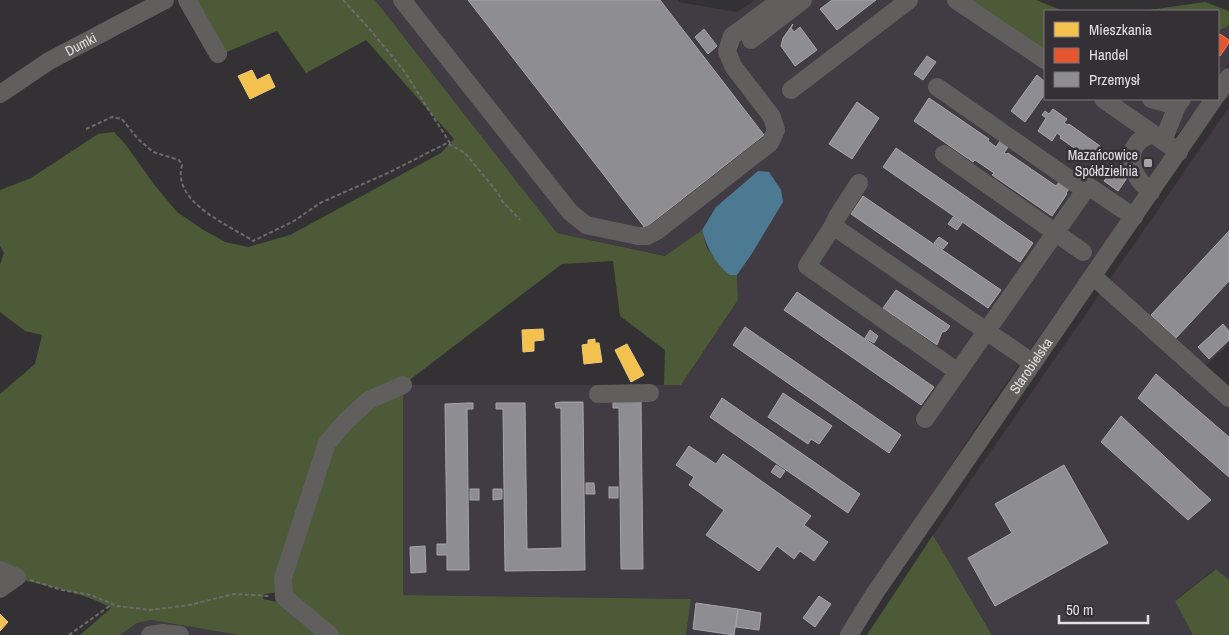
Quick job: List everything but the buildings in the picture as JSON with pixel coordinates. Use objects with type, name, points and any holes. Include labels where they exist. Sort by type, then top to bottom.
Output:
[{"type":"street","name":"Dumki","points":[[0,94],[56,57],[165,0]]},
{"type":"street","points":[[187,0],[218,54]]},
{"type":"street","points":[[402,0],[570,212],[586,225],[638,236],[647,236],[657,231],[770,143],[776,130],[772,118],[733,66],[727,51],[732,36],[781,0]]},
{"type":"street","points":[[751,40],[803,0]]},
{"type":"street","points":[[790,90],[909,0]]},
{"type":"street","points":[[956,0],[1044,59]]},
{"type":"street","points":[[1219,92],[1229,77]]},
{"type":"street","points":[[937,87],[1085,190]]},
{"type":"street","points":[[1104,100],[1179,152]]},
{"type":"street","points":[[1132,120],[1146,100]]},
{"type":"street","points":[[1158,138],[1179,102],[1160,100]]},
{"type":"street","name":"Starobielska","points":[[850,635],[880,586],[1213,100]]},
{"type":"street","points":[[1151,192],[1140,181],[1133,168],[1132,156],[1134,146],[1142,137],[1158,138]]},
{"type":"street","points":[[944,154],[1083,252]]},
{"type":"street","points":[[860,183],[807,266],[958,372]]},
{"type":"street","points":[[925,419],[1088,186],[1134,218]]},
{"type":"street","points":[[833,226],[1033,363]]},
{"type":"street","points":[[1093,276],[1229,398]]},
{"type":"street","points":[[330,635],[284,597],[283,578],[328,443],[346,420],[369,400],[402,385]]},
{"type":"street","points":[[598,394],[650,392]]},
{"type":"street","points":[[0,570],[17,577]]},
{"type":"street","points":[[0,588],[17,577]]},
{"type":"street","points":[[150,635],[163,632],[180,635]]},
{"type":"path","points":[[343,0],[404,70],[450,143],[465,153],[498,193],[503,202],[520,220]]},
{"type":"path","points":[[86,129],[112,117],[122,119],[137,138],[153,152],[179,160],[182,165],[180,171],[181,182],[186,193],[197,205],[253,241],[294,221],[320,203],[450,143]]},
{"type":"path","points":[[17,577],[62,590],[91,595],[111,604],[150,610],[189,605],[234,594],[284,597]]},
{"type":"path","points":[[69,635],[111,604]]},
{"type":"shaded area","points":[[375,0],[678,0],[679,2],[737,12],[755,0],[956,0],[1044,65],[1044,100],[1092,100],[1168,154],[995,399],[839,635],[686,635],[691,599],[403,595],[403,385],[681,385],[738,300],[737,275],[762,236],[758,171],[716,207],[702,230],[666,256],[557,233]]},
{"type":"shaded area","points":[[1229,26],[1229,63],[1219,78],[1219,31]]},
{"type":"shaded area","points":[[1116,100],[1202,100],[1179,133],[1168,136]]},
{"type":"shaded area","points":[[1229,107],[1229,344],[1195,375],[1229,406],[1229,580],[1215,569],[1175,600],[1193,635],[992,635],[933,535]]},
{"type":"shaded area","points":[[151,620],[239,635],[120,635],[137,623]]},
{"type":"green space","points":[[191,0],[375,0],[557,233],[665,256],[702,230],[707,248],[729,275],[737,275],[738,300],[681,385],[664,385],[665,350],[620,316],[613,261],[562,264],[403,385],[403,595],[691,599],[686,635],[336,635],[278,590],[273,593],[264,594],[263,599],[277,602],[322,635],[239,635],[151,620],[137,623],[120,635],[80,635],[111,608],[72,592],[0,576],[0,394],[35,364],[42,335],[25,331],[0,312],[0,265],[4,253],[0,246],[0,190],[31,178],[98,134],[114,132],[177,212],[225,242],[248,247],[290,235],[441,153],[454,139],[366,40],[306,73],[277,31],[222,54]]},
{"type":"green space","points":[[969,0],[1036,0],[1061,10],[1044,10],[1044,59]]},
{"type":"green space","points":[[1205,2],[1229,11],[1229,26],[1219,31],[1219,10],[1149,10]]},
{"type":"green space","points":[[933,535],[992,635],[867,635]]},
{"type":"green space","points":[[1216,569],[1229,580],[1229,635],[1193,635],[1175,601]]},
{"type":"water","points":[[758,171],[769,172],[781,190],[783,202],[737,275],[729,275],[712,255],[702,230],[716,207]]},
{"type":"place","name":"Mazańcowice Spółdzielnia","points":[[1148,163]]}]
